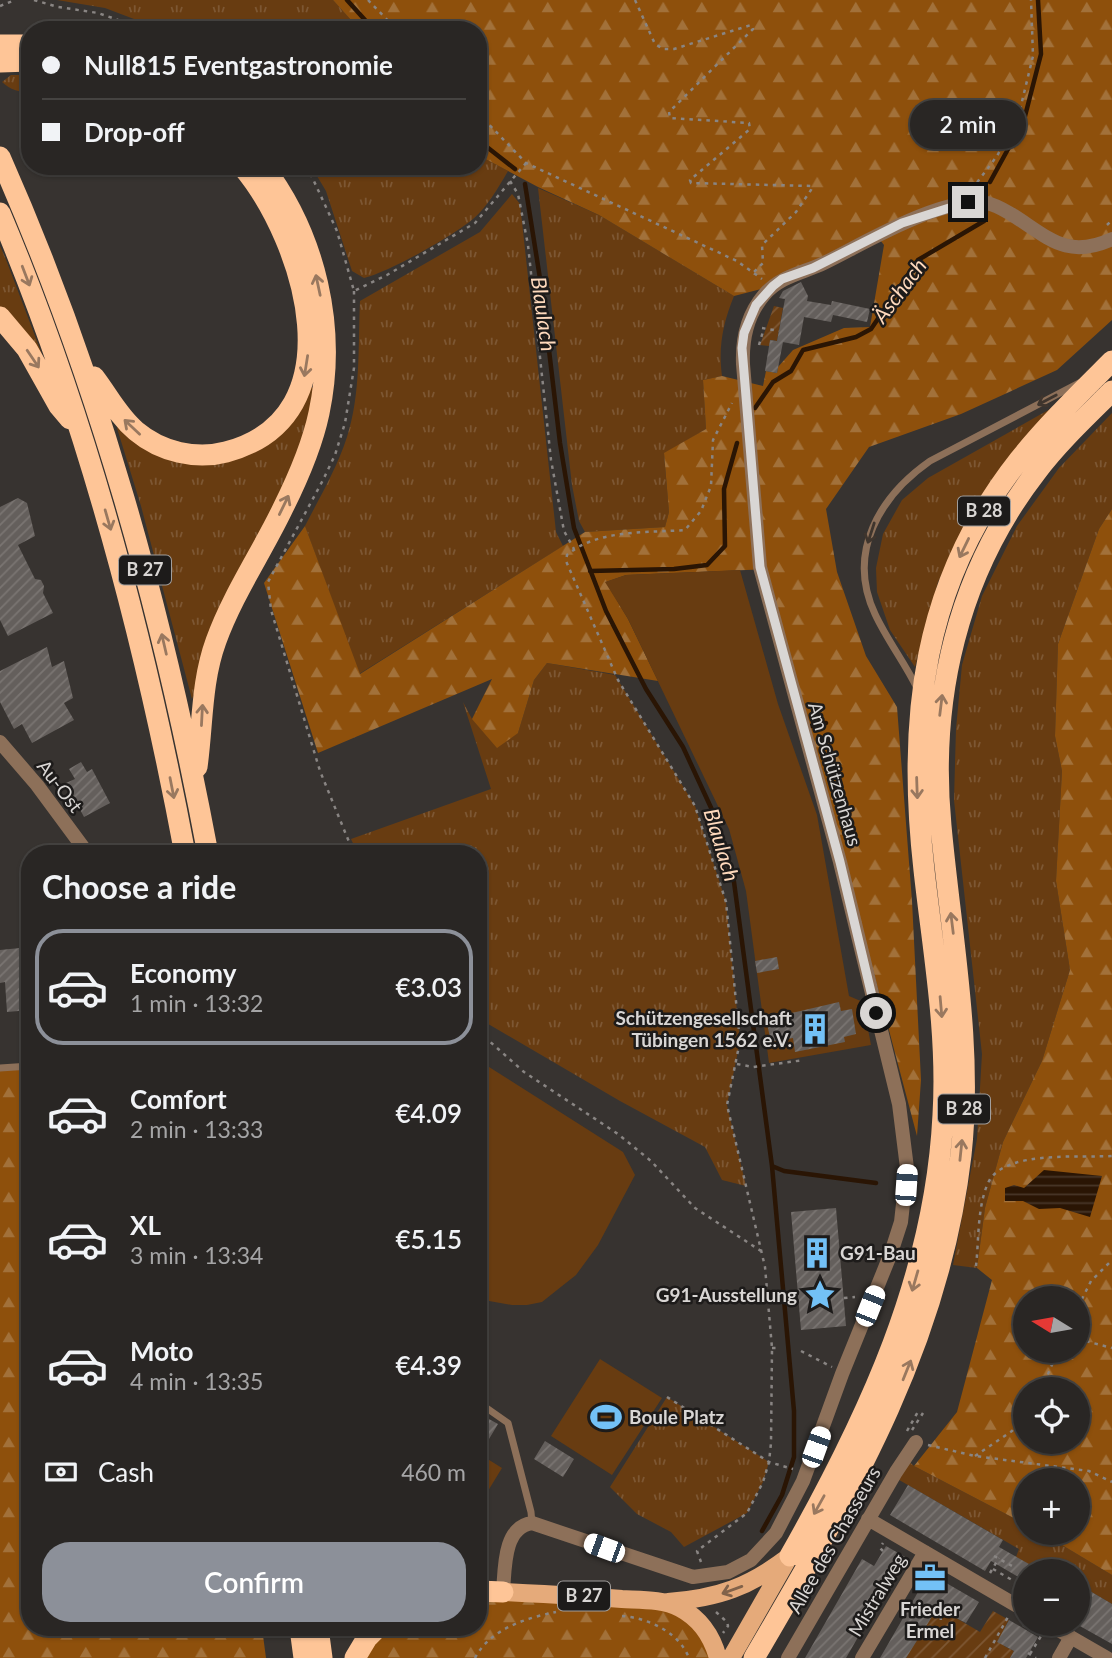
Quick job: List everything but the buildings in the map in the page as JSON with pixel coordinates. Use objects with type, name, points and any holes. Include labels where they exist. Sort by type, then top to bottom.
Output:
[{"type":"highway","name":"B 27","points":[[0,157],[43,255],[82,360],[111,451],[142,558],[195,783],[206,845]]},
{"type":"highway","points":[[82,360],[117,411],[134,429],[155,444],[181,453],[206,455],[239,448],[270,431],[289,411],[299,393],[307,365],[309,342],[304,298],[293,255],[283,232],[248,175]]},
{"type":"highway","points":[[195,783],[203,692],[216,641],[234,600],[294,485],[313,437],[323,390],[325,335],[314,269],[292,214],[268,175]]},
{"type":"highway","name":"B 27","points":[[0,213],[43,320],[81,431],[119,559],[146,664],[184,845]]},
{"type":"highway","points":[[0,317],[27,349],[59,406],[81,431]]},
{"type":"highway","name":"B 28","points":[[790,1556],[846,1453],[888,1362],[921,1259],[935,1188],[943,1117],[944,1057],[917,800],[921,696],[928,655],[948,587],[979,520],[1018,461],[1109,364]]},
{"type":"highway","name":"B 28","points":[[754,1658],[849,1492],[880,1432],[919,1337],[949,1230],[961,1156],[965,1082],[961,1005],[941,829],[938,773],[940,711],[953,640],[979,566],[1015,502],[1061,443],[1112,391]]},
{"type":"highway","points":[[487,1591],[503,1592]]},
{"type":"highway","points":[[301,1636],[304,1658]]},
{"type":"highway","points":[[319,1636],[322,1658]]},
{"type":"highway","points":[[355,1658],[369,1636]]},
{"type":"main road","name":"B 27","points":[[503,1592],[665,1603],[710,1597],[737,1589],[790,1556]]},
{"type":"main road","name":"B 28","points":[[731,1658],[790,1556]]},
{"type":"main road","name":"B 27","points":[[665,1603],[681,1608],[702,1625],[714,1643],[718,1658]]},
{"type":"street","points":[[773,286],[782,279],[813,268],[902,223],[968,202],[989,203],[1003,209],[1061,246],[1088,247],[1109,232]]},
{"type":"street","name":"Am Schützenhaus","points":[[532,1523],[693,1577],[729,1572],[751,1560],[776,1534],[794,1500],[891,1254],[901,1222],[907,1168],[899,1104],[840,862],[760,567],[742,348],[744,333],[756,305],[773,286]]},
{"type":"street","name":"Au-Ost","points":[[0,742],[37,785],[81,845]]},
{"type":"street","name":"Allee des Chasseurs","points":[[788,1658],[869,1519],[911,1437]]},
{"type":"street","points":[[869,1519],[1013,1604]]},
{"type":"street","points":[[503,1592],[510,1543],[515,1531],[523,1524],[532,1523]]},
{"type":"street","name":"Mistralweg","points":[[862,1658],[925,1552]]},
{"type":"street","points":[[1067,1636],[1107,1658]]},
{"type":"street","points":[[1059,1658],[1071,1637]]},
{"type":"lane","points":[[921,696],[874,613],[867,594],[866,548],[880,509],[910,475],[930,461],[1051,398],[1109,364]]},
{"type":"lane","points":[[0,1068],[21,1067]]},
{"type":"lane","points":[[487,1408],[509,1423],[532,1523]]},
{"type":"path","points":[[0,6],[15,0]]},
{"type":"path","points":[[34,0],[98,13],[121,21]]},
{"type":"path","points":[[368,0],[388,21]]},
{"type":"path","points":[[635,0],[655,44],[663,49],[674,49],[751,25],[754,29],[669,112],[670,118],[749,123],[750,129],[691,180],[691,183],[811,186],[796,212],[762,245],[763,263],[753,273]]},
{"type":"path","points":[[968,202],[973,188],[997,156],[1018,118],[1033,56],[1031,0]]},
{"type":"path","points":[[487,122],[526,163],[737,261],[773,286]]},
{"type":"path","points":[[311,175],[337,231],[354,290],[387,275],[475,223],[526,163]]},
{"type":"path","points":[[510,181],[518,194],[528,245],[551,460],[564,531],[574,549]]},
{"type":"path","points":[[1109,232],[1112,220]]},
{"type":"path","points":[[757,355],[764,328],[779,331]]},
{"type":"path","points":[[707,1576],[697,1551],[747,1513],[763,1482],[771,1443],[772,1348],[765,1267],[727,1105],[740,1041],[726,902],[695,806],[618,680],[566,561],[567,555],[586,542],[612,536],[685,530],[701,511],[711,486],[713,440],[730,411],[734,395]]},
{"type":"path","points":[[268,582],[271,610],[320,771],[350,845]]},
{"type":"path","points":[[487,1039],[524,1072],[618,1134],[651,1161],[695,1208],[761,1251]]},
{"type":"path","points":[[737,1064],[753,1067],[804,1060]]},
{"type":"path","points":[[976,1266],[982,1205],[990,1179],[1004,1167],[1038,1158],[1112,1156]]},
{"type":"path","points":[[1088,1286],[1112,1260]]},
{"type":"path","points":[[844,1298],[855,1297]]},
{"type":"path","points":[[1090,1342],[1112,1348]]},
{"type":"path","points":[[772,1348],[780,1349]]},
{"type":"path","points":[[801,1351],[835,1369]]},
{"type":"path","points":[[667,1398],[769,1462],[794,1469]]},
{"type":"path","points":[[911,1437],[919,1410]]},
{"type":"path","points":[[911,1437],[923,1413]]},
{"type":"path","points":[[975,1457],[1013,1430]]},
{"type":"path","points":[[911,1437],[975,1457],[1089,1471],[1112,1482]]},
{"type":"path","points":[[994,1556],[1012,1566]]},
{"type":"path","points":[[983,1586],[999,1558]]},
{"type":"path","points":[[993,1569],[1013,1581]]},
{"type":"path","points":[[940,1608],[942,1622]]},
{"type":"path","points":[[475,1658],[480,1648],[506,1628],[529,1617],[562,1610]]},
{"type":"path","points":[[615,1615],[641,1617],[682,1644],[689,1658]]},
{"type":"path","points":[[985,1658],[999,1631],[1013,1616]]},
{"type":"path","points":[[1037,1658],[1029,1654],[1041,1636]]},
{"type":"green space","points":[[57,0],[333,0],[352,21],[139,21],[105,8]]},
{"type":"green space","points":[[333,0],[1112,0],[1112,320],[1057,370],[961,414],[869,447],[826,509],[837,572],[866,656],[897,707],[912,901],[921,1080],[917,1136],[767,569],[626,575],[606,582],[628,619],[658,681],[547,663],[534,680],[518,733],[497,748],[472,719],[492,679],[318,753],[264,583],[305,526],[360,674],[585,532],[665,527],[669,512],[664,453],[706,429],[703,380],[722,376],[763,386],[766,371],[777,373],[778,367],[793,350],[844,328],[870,327],[884,245],[877,236],[773,286],[734,296],[599,215],[487,160],[487,21],[352,21]]},
{"type":"green space","points":[[11,75],[21,75],[21,92],[8,87],[2,82]]},
{"type":"green space","points":[[487,160],[508,171],[488,203],[473,219],[405,261],[364,278],[352,271],[326,191],[316,175],[487,175]]},
{"type":"green space","points":[[538,188],[599,215],[734,296],[722,335],[722,376],[703,380],[706,429],[664,454],[669,512],[665,527],[585,532],[579,521],[572,485]]},
{"type":"green space","points":[[512,194],[520,204],[556,532],[563,546],[359,674],[305,526],[338,460],[351,421],[358,369],[360,301],[480,232]]},
{"type":"green space","points":[[0,246],[5,257],[43,357],[0,308]]},
{"type":"green space","points":[[774,306],[783,308],[777,341],[771,340],[769,346],[760,345]]},
{"type":"green space","points":[[309,387],[315,388],[300,451],[192,699],[141,506],[117,428],[120,426],[237,457],[267,443]]},
{"type":"green space","points":[[1059,404],[970,517],[938,582],[915,667],[890,630],[877,592],[876,568],[883,534],[902,500],[928,478]]},
{"type":"green space","points":[[1112,413],[1112,509],[1099,529],[1058,644],[1055,736],[1062,771],[1056,881],[1070,970],[1042,1061],[1003,1142],[985,1208],[977,1268],[953,1265],[977,1139],[982,1054],[954,800],[956,729],[962,665],[982,596],[1017,526],[1059,468]]},
{"type":"green space","points":[[1112,509],[1112,1575],[1090,1562],[1090,1559],[1062,1545],[1090,1545],[1090,1468],[1013,1468],[1013,1518],[914,1466],[957,1412],[992,1280],[977,1268],[985,1208],[1003,1142],[1042,1061],[1070,970],[1056,881],[1062,771],[1055,736],[1058,644],[1099,529]]},
{"type":"green space","points":[[740,570],[778,704],[817,815],[849,996],[863,1002],[871,1045],[769,1063],[746,891],[729,829],[628,619],[605,582],[626,575]]},
{"type":"green space","points":[[547,663],[615,675],[695,806],[726,902],[740,1041],[727,1105],[746,1186],[722,1180],[705,1147],[487,1023],[487,845],[354,845],[351,839],[491,789],[463,702],[472,719],[518,733],[534,680]]},
{"type":"green space","points":[[487,1066],[623,1152],[635,1175],[598,1245],[576,1275],[542,1302],[512,1305],[487,1301]]},
{"type":"green space","points":[[21,1067],[21,1636],[263,1636],[266,1658],[0,1658],[0,1068]]},
{"type":"green space","name":"Boule Platz","points":[[600,1359],[662,1398],[612,1475],[551,1436]]},
{"type":"green space","points":[[667,1397],[769,1462],[763,1482],[747,1513],[684,1547],[671,1532],[637,1514],[610,1487]]},
{"type":"green space","points":[[905,1458],[914,1466],[1013,1518],[1013,1545],[1062,1545],[1085,1559],[1019,1559],[1016,1557],[1019,1549],[894,1477]]},
{"type":"green space","points":[[487,1459],[502,1468],[487,1493]]},
{"type":"green space","points":[[1090,1562],[1112,1575],[1112,1604],[1090,1591]]},
{"type":"green space","points":[[487,1592],[681,1608],[718,1658],[357,1658],[372,1636],[487,1636]]},
{"type":"green space","points":[[934,1605],[980,1632],[993,1611],[1009,1620],[1006,1625],[1013,1629],[1004,1646],[1014,1651],[1010,1658],[906,1658]]},
{"type":"shaded area","points":[[1044,1170],[1102,1176],[1090,1217],[1060,1208],[1039,1209],[1023,1201],[1005,1201],[1005,1188],[1014,1185],[1024,1188]]},
{"type":"waterway","name":"Blaulach","points":[[347,0],[366,21]]},
{"type":"waterway","points":[[990,182],[1024,120],[1041,54],[1038,0]]},
{"type":"waterway","name":"Blaulach","points":[[487,147],[515,169]]},
{"type":"waterway","name":"Blaulach","points":[[525,184],[574,528],[606,611],[646,689],[683,747],[713,812],[734,882],[772,1166],[794,1411],[794,1457],[782,1495],[762,1531]]},
{"type":"waterway","name":"Äschach","points":[[755,408],[773,382],[791,371],[803,350],[856,337],[871,329],[918,260],[984,221]]},
{"type":"waterway","name":"Äschach","points":[[590,571],[674,569],[707,565],[725,546],[724,489],[737,443]]},
{"type":"waterway","points":[[811,726],[826,723]]},
{"type":"waterway","points":[[772,1166],[784,1171],[876,1183]]},
{"type":"place","name":"Schützengesellschaft Tübingen 1562 e.V.","points":[[815,1029]]},
{"type":"place","name":"G91-Bau","points":[[817,1253]]},
{"type":"place","name":"G91-Ausstellung","points":[[820,1295]]},
{"type":"place","name":"Boule Platz","points":[[606,1417]]},
{"type":"place","name":"Frieder Ermel","points":[[930,1578]]},
{"type":"route","points":[[876,1013],[840,862],[760,567],[742,348],[744,333],[756,305],[782,279],[813,268],[902,223],[968,202]]}]
